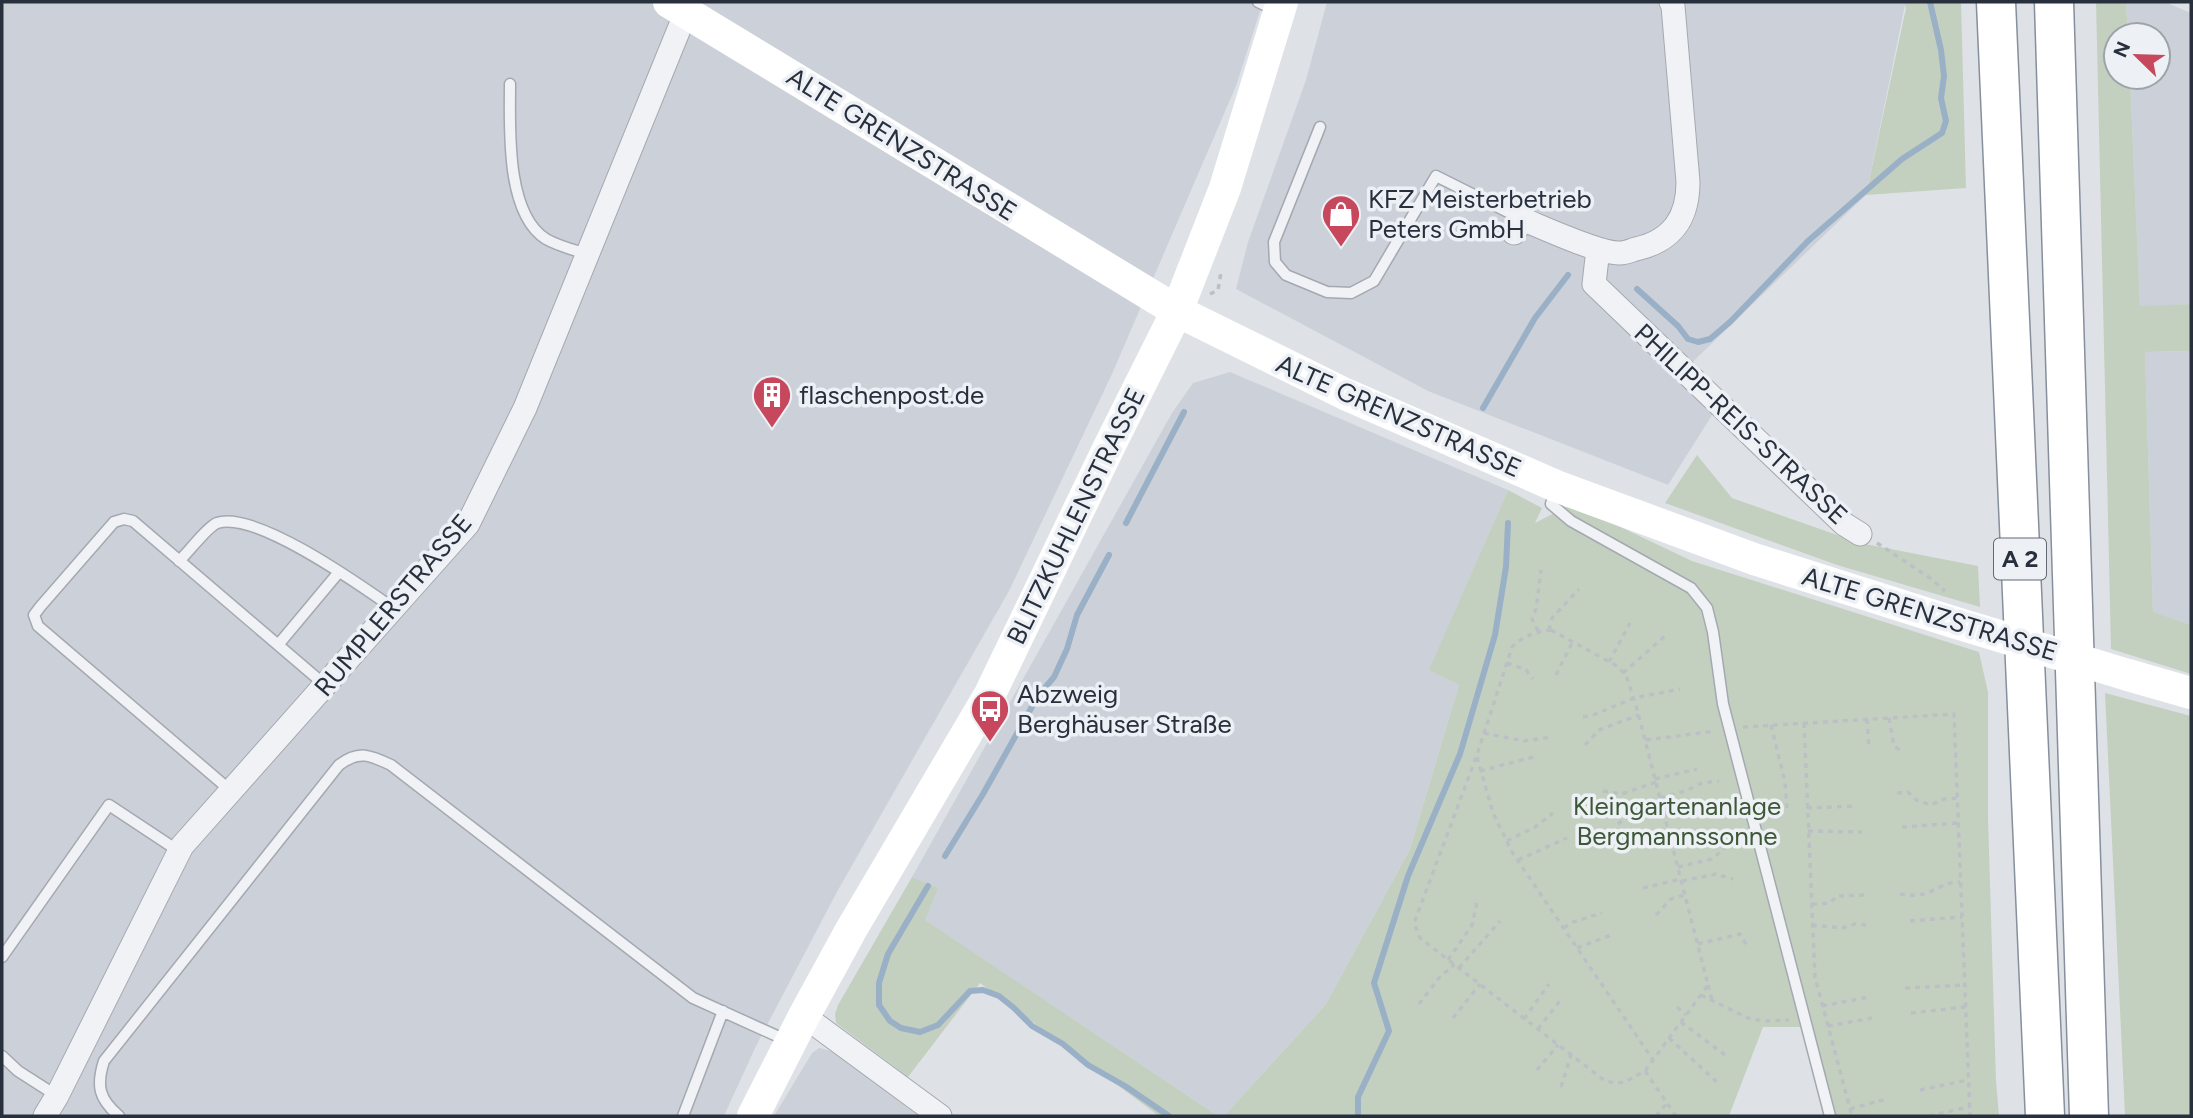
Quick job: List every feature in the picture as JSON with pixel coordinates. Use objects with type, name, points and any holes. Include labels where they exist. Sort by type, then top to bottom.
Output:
[{"type":"highway","name":"A 2","points":[[1996,2],[2045,1116]]},
{"type":"highway","name":"A 2","points":[[2054,2],[2089,1116]]},
{"type":"street","points":[[1518,226],[1620,253],[1653,243],[1674,228],[1688,198],[1688,182],[1671,2]]},
{"type":"street","name":"BLITZKUHLENSTRASSE","points":[[753,1116],[797,1029],[898,849],[990,694],[1177,311],[1225,188],[1273,5]]},
{"type":"street","name":"ALTE GRENZSTRASSE","points":[[677,7],[1177,311],[1345,394],[1556,486],[1754,559],[1951,608],[2128,675],[2191,693]]},
{"type":"street","name":"RUMPLERSTRASSE","points":[[45,1116],[180,852],[468,524],[525,408],[587,254],[677,7]]},
{"type":"street","name":"PHILIPP-REIS-STRASSE","points":[[1598,248],[1594,284],[1844,524],[1860,534]]},
{"type":"street","points":[[797,1029],[940,1116]]},
{"type":"lane","points":[[510,84],[511,165],[521,202],[531,225],[545,239],[587,254]]},
{"type":"lane","points":[[1320,127],[1274,242],[1275,262],[1286,275],[1327,292],[1351,293],[1374,281],[1436,176],[1518,226]]},
{"type":"lane","points":[[1556,486],[1550,504],[1571,521],[1691,588],[1707,608],[1713,632],[1721,697],[1830,1116]]},
{"type":"lane","points":[[231,791],[38,626],[34,615],[114,522],[124,519],[133,521],[325,685]]},
{"type":"lane","points":[[179,561],[215,524],[235,521],[271,534],[339,572],[393,608]]},
{"type":"lane","points":[[278,645],[339,572]]},
{"type":"lane","points":[[119,1116],[105,1104],[100,1090],[99,1076],[104,1061],[339,765],[349,757],[360,755],[371,755],[391,765],[692,998],[723,1011],[797,1029]]},
{"type":"lane","points":[[2,957],[109,805],[180,852]]},
{"type":"lane","points":[[683,1116],[723,1011]]},
{"type":"lane","points":[[2,1056],[18,1071],[57,1096]]},
{"type":"path","name":"PHILIPP-REIS-STRASSE","points":[[1860,534],[1882,545],[1930,578],[1951,608]]},
{"type":"path","points":[[1538,631],[1532,619],[1536,609],[1541,570]]},
{"type":"path","points":[[1549,630],[1552,618],[1579,589]]},
{"type":"path","points":[[1609,662],[1630,623]]},
{"type":"path","points":[[1708,985],[1645,1071],[1625,1082],[1615,1083],[1605,1081],[1420,938],[1414,923],[1477,755],[1512,647],[1522,638],[1538,631],[1549,630],[1609,662],[1623,673],[1631,687],[1712,1000]]},
{"type":"path","points":[[1623,673],[1665,636]]},
{"type":"path","points":[[1556,675],[1573,641]]},
{"type":"path","points":[[1507,663],[1526,670],[1533,678]]},
{"type":"path","points":[[1583,717],[1634,698],[1680,689]]},
{"type":"path","points":[[1645,740],[1771,725],[1954,713],[1970,1116]]},
{"type":"path","points":[[1585,745],[1600,730],[1639,715]]},
{"type":"path","points":[[1889,718],[1894,746],[1900,750]]},
{"type":"path","points":[[1867,719],[1869,749]]},
{"type":"path","points":[[1804,723],[1815,977],[1852,1116]]},
{"type":"path","points":[[1771,725],[1785,782],[1787,809]]},
{"type":"path","points":[[1484,733],[1524,741],[1551,737]]},
{"type":"path","points":[[1477,755],[1493,813],[1507,841],[1653,1060]]},
{"type":"path","points":[[1480,771],[1537,756]]},
{"type":"path","points":[[1602,791],[1622,794],[1656,780],[1697,769]]},
{"type":"path","points":[[1618,824],[1641,806],[1702,783],[1719,781]]},
{"type":"path","points":[[1896,793],[1908,792],[1916,800],[1931,805],[1944,799],[1957,798]]},
{"type":"path","points":[[1808,808],[1856,806]]},
{"type":"path","points":[[1507,841],[1535,827],[1553,813]]},
{"type":"path","points":[[1902,827],[1958,823]]},
{"type":"path","points":[[1808,831],[1862,832]]},
{"type":"path","points":[[1518,860],[1567,838]]},
{"type":"path","points":[[1678,867],[1712,859],[1726,848]]},
{"type":"path","points":[[1643,888],[1716,874],[1733,879]]},
{"type":"path","points":[[1900,894],[1917,895],[1942,885],[1960,882]]},
{"type":"path","points":[[1656,915],[1671,899],[1685,895]]},
{"type":"path","points":[[1812,904],[1830,903],[1837,895],[1866,895]]},
{"type":"path","points":[[1448,960],[1472,925],[1477,902]]},
{"type":"path","points":[[1564,928],[1570,923],[1602,913]]},
{"type":"path","points":[[1910,921],[1962,917]]},
{"type":"path","points":[[1460,968],[1500,922]]},
{"type":"path","points":[[1812,925],[1842,928],[1855,924],[1866,925]]},
{"type":"path","points":[[1698,944],[1740,934],[1747,946]]},
{"type":"path","points":[[1577,948],[1611,935]]},
{"type":"path","points":[[1419,1004],[1442,974],[1454,964]]},
{"type":"path","points":[[1453,1018],[1480,984]]},
{"type":"path","points":[[1524,1018],[1549,984]]},
{"type":"path","points":[[1905,988],[1964,985]]},
{"type":"path","points":[[1701,995],[1748,1017],[1763,1021],[1805,1020]]},
{"type":"path","points":[[1822,1006],[1869,997]]},
{"type":"path","points":[[1538,1029],[1562,998]]},
{"type":"path","points":[[1676,1007],[1686,1015]]},
{"type":"path","points":[[1911,1013],[1965,1007]]},
{"type":"path","points":[[1828,1026],[1872,1018]]},
{"type":"path","points":[[1681,1022],[1725,1055]]},
{"type":"path","points":[[1669,1038],[1720,1085]]},
{"type":"path","points":[[1537,1070],[1558,1045]]},
{"type":"path","points":[[1560,1087],[1571,1055]]},
{"type":"path","points":[[1645,1071],[1676,1116]]},
{"type":"path","points":[[1920,1090],[1968,1080]]},
{"type":"path","points":[[1850,1109],[1886,1099]]},
{"type":"path","points":[[1656,1116],[1667,1103]]},
{"type":"path","points":[[1929,1116],[1969,1107]]},
{"type":"shaded area","points":[[2,2],[1263,2],[1236,86],[1112,374],[1009,591],[838,890],[756,1046],[724,1116],[2,1116]]},
{"type":"shaded area","points":[[1327,2],[1904,2],[1866,195],[1678,376],[1714,412],[1668,485],[1428,391],[1236,289],[1248,242],[1306,80]]},
{"type":"shaded area","points":[[2126,2],[2165,2],[2191,13],[2191,304],[2140,307],[2131,91],[2172,91],[2172,21],[2127,21]]},
{"type":"shaded area","points":[[2191,351],[2191,625],[2153,613],[2145,352]]},
{"type":"shaded area","points":[[1230,372],[1508,490],[1430,670],[1459,685],[1410,849],[1326,1004],[1224,1116],[1218,1116],[924,920],[937,888],[912,877],[1172,413],[1193,383]]},
{"type":"shaded area","points":[[819,1048],[832,1051],[854,1066],[918,1116],[774,1116],[812,1053]]},
{"type":"green space","points":[[1904,2],[1961,2],[1966,188],[1866,195],[1906,8]]},
{"type":"green space","points":[[2096,2],[2126,2],[2127,21],[2102,21],[2102,91],[2131,91],[2140,306],[2191,304],[2191,351],[2145,352],[2153,612],[2191,625],[2191,674],[2111,649]]},
{"type":"green space","points":[[1697,455],[1732,498],[1860,543],[1978,566],[1980,607],[1837,565],[1665,503]]},
{"type":"green space","name":"Kleingartenanlage Bergmannssonne","points":[[1508,490],[1542,508],[1535,523],[1572,504],[1692,561],[1979,652],[1988,692],[1988,817],[1999,1116],[1832,1116],[1809,1027],[1763,1027],[1729,1116],[1224,1116],[1326,1004],[1410,849],[1459,685],[1429,670]]},
{"type":"green space","points":[[2105,693],[2191,716],[2191,1116],[2125,1116]]},
{"type":"green space","points":[[912,877],[938,888],[925,920],[1218,1116],[1159,1116],[980,983],[908,1077],[836,1023],[838,1005]]},
{"type":"waterway","points":[[1637,289],[1678,326],[1688,339],[1698,342],[1710,339],[1730,322],[1808,241],[1902,159],[1942,133],[1946,121],[1941,98],[1944,76],[1930,2]]},
{"type":"waterway","points":[[1483,408],[1535,318],[1568,275]]},
{"type":"waterway","points":[[1126,523],[1184,412]]},
{"type":"waterway","points":[[1358,1116],[1358,1097],[1389,1031],[1374,983],[1408,876],[1460,754],[1495,635],[1506,567],[1508,523]]},
{"type":"waterway","points":[[945,856],[1038,696],[1054,677],[1067,649],[1077,615],[1109,555]]},
{"type":"waterway","points":[[928,886],[888,954],[879,983],[879,1005],[890,1021],[901,1028],[920,1032],[938,1025],[970,991],[983,990],[999,996],[1032,1026],[1169,1116]]},
{"type":"place","name":"KFZ Meisterbetrieb Peters GmbH","points":[[1341,248]]},
{"type":"place","name":"flaschenpost.de","points":[[772,429]]},
{"type":"place","name":"Abzweig Berghäuser Straße","points":[[990,743]]}]
